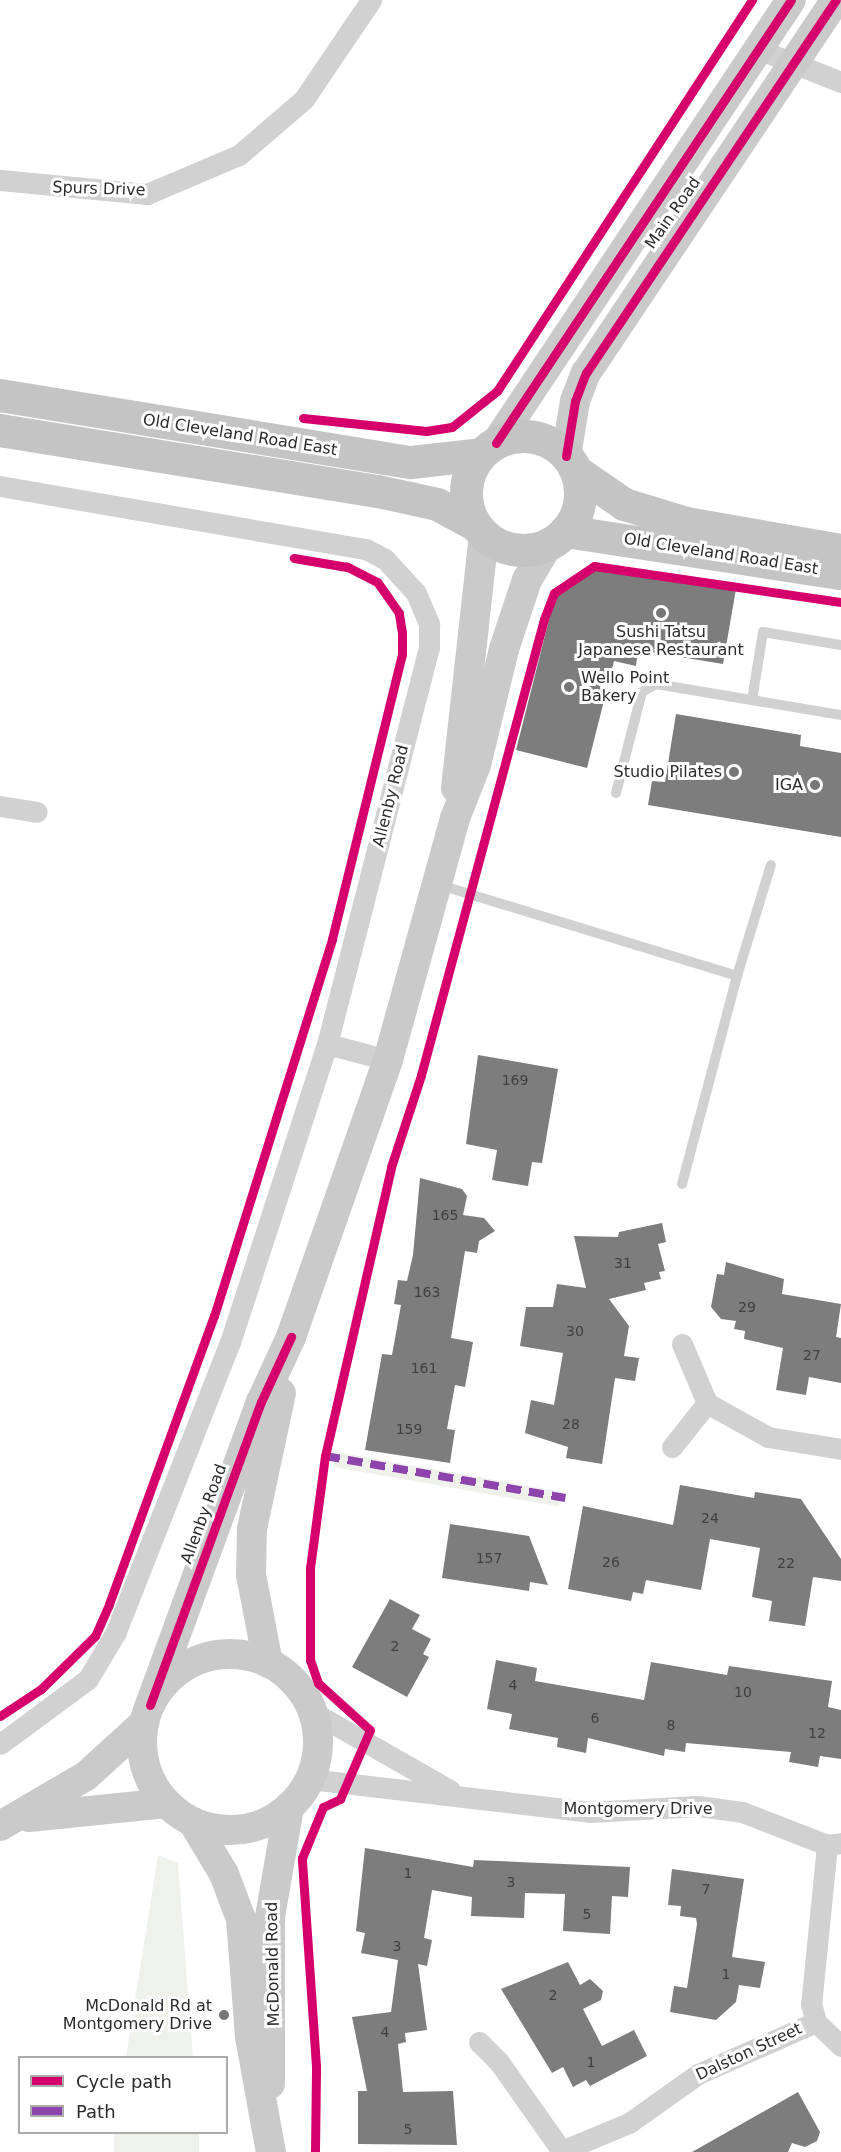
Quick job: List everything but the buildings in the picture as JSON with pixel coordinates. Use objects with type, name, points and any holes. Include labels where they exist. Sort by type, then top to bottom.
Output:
[{"type":"main road","name":"Main Road","points":[[489,448],[791,0]]},
{"type":"main road","name":"Main Road","points":[[571,463],[575,401],[586,374],[836,0]]},
{"type":"main road","name":"Old Cleveland Road East","points":[[0,395],[411,462],[489,448]]},
{"type":"main road","name":"Old Cleveland Road East","points":[[0,430],[378,491],[437,504],[479,529]]},
{"type":"main road","points":[[534,437],[571,463],[579,503],[557,537],[515,549],[479,529],[466,487],[489,448],[534,437]]},
{"type":"main road","name":"Old Cleveland Road East","points":[[571,463],[624,504],[686,523],[841,550]]},
{"type":"main road","name":"Allenby Road","points":[[455,818],[479,529]]},
{"type":"main road","name":"Old Cleveland Road East","points":[[557,537],[841,573]]},
{"type":"main road","name":"Allenby Road","points":[[3,1824],[86,1776],[147,1714],[261,1402],[291,1336],[388,1060],[455,818],[476,765],[527,580],[557,537]]},
{"type":"main road","name":"Allenby Road","points":[[268,1663],[251,1575],[252,1529],[291,1336]]},
{"type":"main road","points":[[241,1655],[268,1663],[287,1675],[313,1712],[317,1757],[310,1779],[289,1807],[244,1829],[193,1822],[166,1803],[150,1779],[142,1752],[147,1714],[166,1682],[214,1656],[241,1655]]},
{"type":"main road","name":"Allenby Road","points":[[3,1824],[59,1810],[166,1803]]},
{"type":"main road","name":"McDonald Road","points":[[267,2122],[274,2034],[270,1917],[289,1807]]},
{"type":"main road","name":"McDonald Road","points":[[193,1822],[225,1874],[241,1919],[250,2037],[271,2152]]},
{"type":"street","name":"Spurs Drive","points":[[0,180],[147,194],[239,155],[304,99],[371,0]]},
{"type":"street","points":[[758,49],[792,66],[841,82]]},
{"type":"street","name":"Allenby Road","points":[[0,486],[298,535],[366,549],[385,559],[416,593],[429,624],[429,647],[327,1044],[230,1342],[116,1632],[88,1679],[0,1744]]},
{"type":"street","points":[[0,806],[37,812]]},
{"type":"street","points":[[327,1044],[388,1060]]},
{"type":"street","points":[[682,1344],[706,1403],[768,1437],[841,1449]]},
{"type":"street","points":[[672,1447],[706,1403]]},
{"type":"street","name":"Montgomery Drive","points":[[313,1712],[364,1746],[465,1798]]},
{"type":"street","name":"Montgomery Drive","points":[[310,1779],[589,1812],[698,1806],[731,1810],[834,1844]]},
{"type":"street","points":[[834,1844],[810,1982],[816,2022],[841,2046]]},
{"type":"street","name":"Dalston Street","points":[[560,2151],[629,2123],[698,2074],[816,2022]]},
{"type":"street","points":[[479,2042],[499,2062],[560,2151]]},
{"type":"lane","points":[[752,700],[763,632],[841,645]]},
{"type":"lane","points":[[616,793],[642,692],[656,684],[841,715]]},
{"type":"lane","points":[[682,1184],[737,976],[771,865]]},
{"type":"lane","points":[[437,884],[737,976]]},
{"type":"shaded area","points":[[336,1452],[562,1492],[559,1507],[333,1467]]},
{"type":"shaded area","points":[[158,1855],[178,1863],[193,2056],[126,2056]]},
{"type":"shaded area","points":[[114,2134],[199,2134],[199,2152],[114,2152]]},
{"type":"marked path","points":[[325,1456],[565,1498]]},
{"type":"cycle path","points":[[303,418],[426,431],[452,427],[497,391],[752,0]]},
{"type":"cycle path","points":[[496,443],[791,0]]},
{"type":"cycle path","points":[[566,456],[575,401],[586,373],[836,0]]},
{"type":"cycle path","points":[[0,1716],[41,1689],[95,1636],[109,1604],[214,1316],[332,939],[402,654],[402,633],[399,613],[377,582],[347,567],[294,558]]},
{"type":"cycle path","points":[[315,2152],[316,2066],[302,1858],[323,1807],[340,1799],[370,1730],[318,1683],[310,1660],[310,1568],[325,1456],[391,1167],[421,1075],[544,619],[554,593],[594,566],[841,602]]},
{"type":"cycle path","points":[[150,1705],[261,1402],[291,1337]]},
{"type":"place","name":"Sushi Tatsu Japanese Restaurant","points":[[661,613]]},
{"type":"place","name":"Wello Point Bakery","points":[[569,687]]},
{"type":"place","name":"Studio Pilates","points":[[734,772]]},
{"type":"place","name":"IGA","points":[[815,785]]},
{"type":"place","name":"McDonald Rd at Montgomery Drive","points":[[224,2015]]}]
